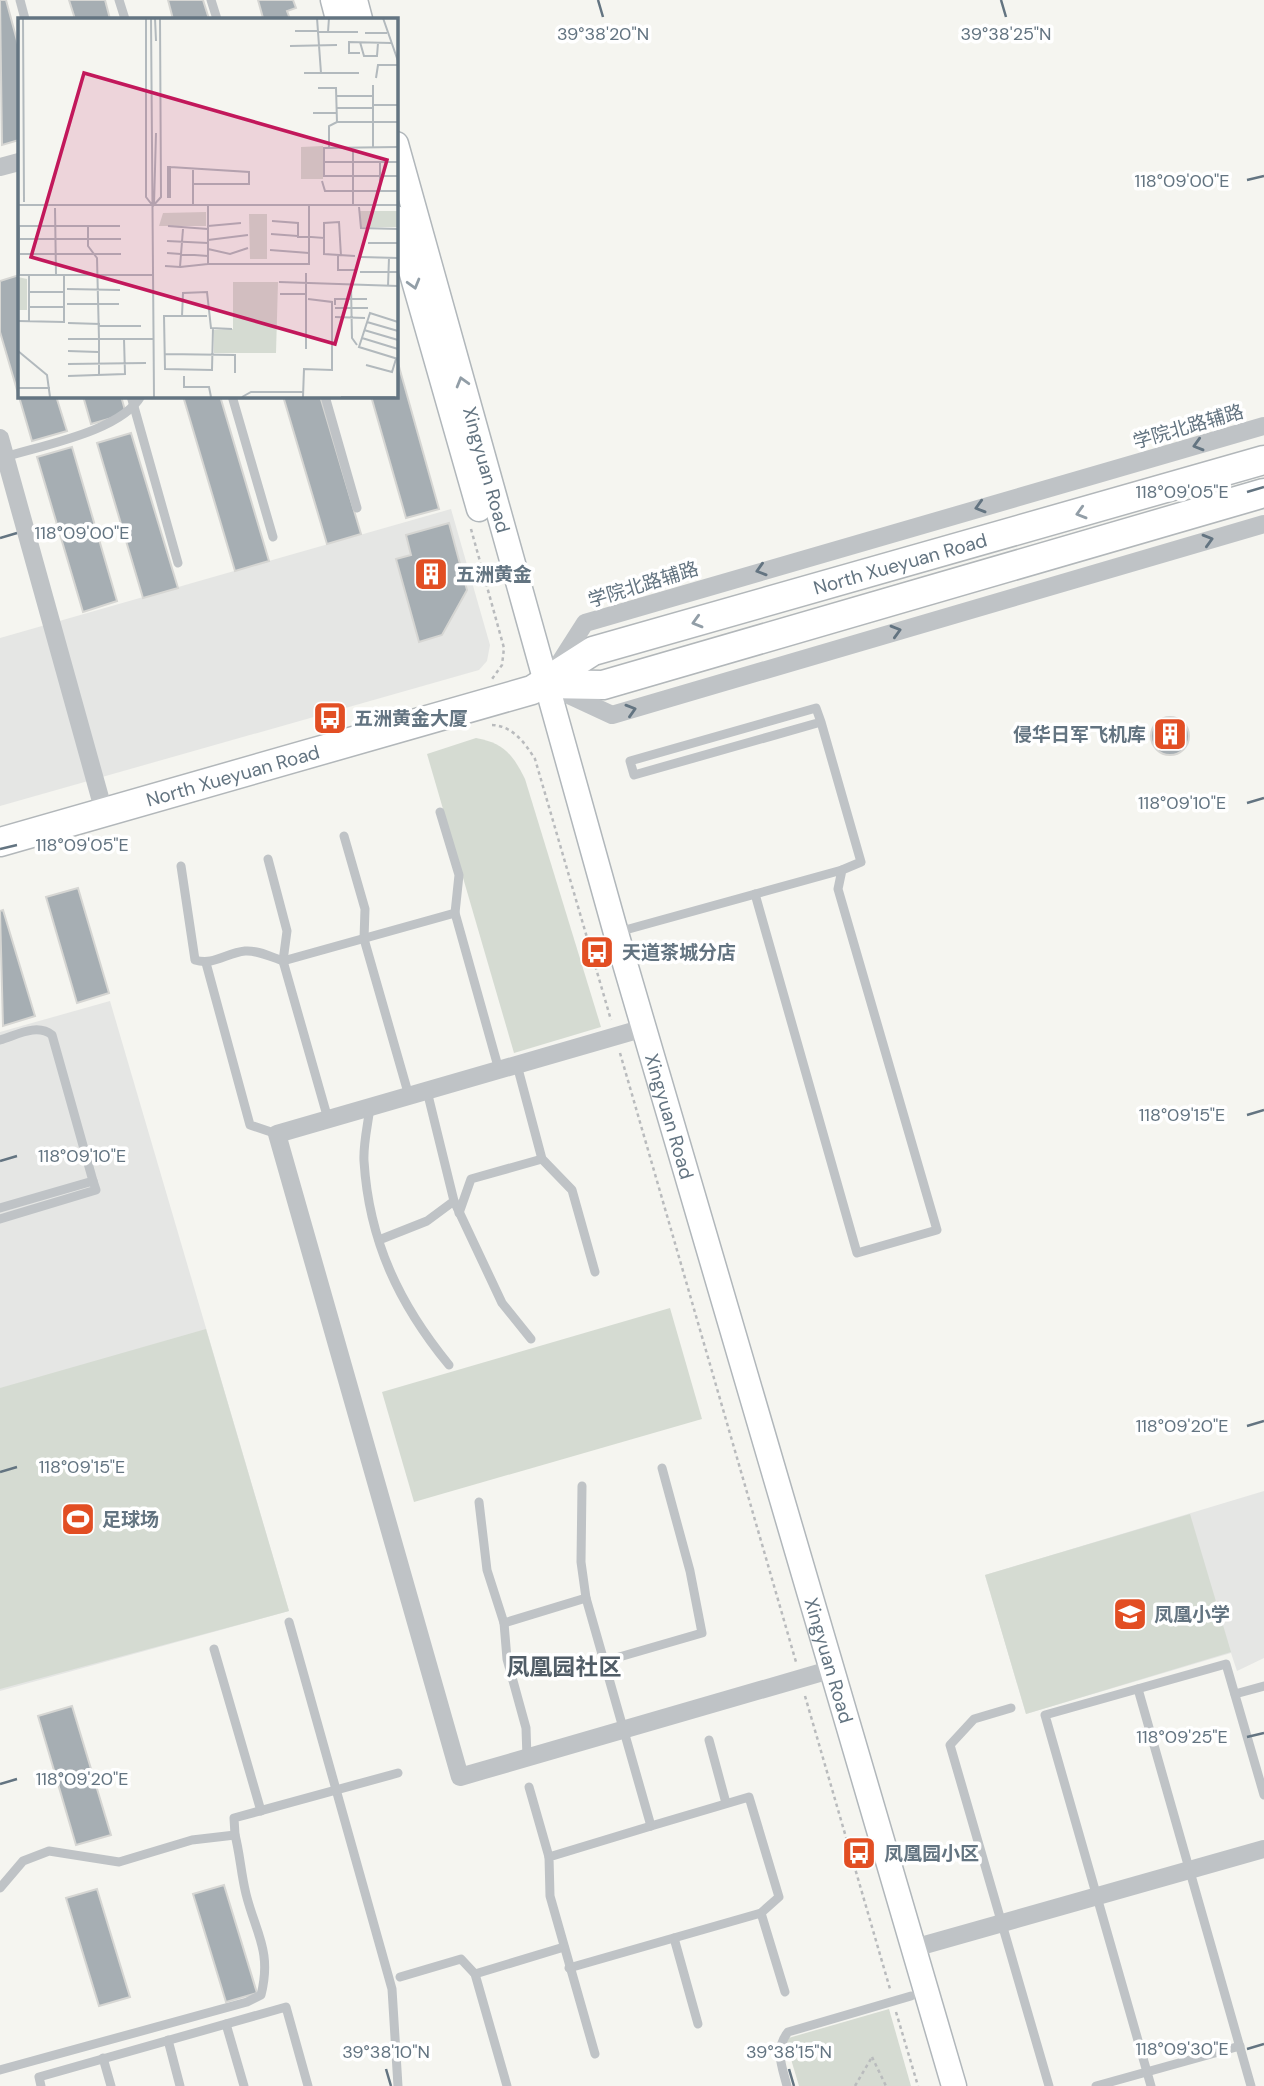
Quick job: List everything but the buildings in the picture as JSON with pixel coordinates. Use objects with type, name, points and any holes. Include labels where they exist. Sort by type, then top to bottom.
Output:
[{"type":"main road","points":[[333,0],[338,18]]},
{"type":"main road","points":[[355,0],[360,18]]},
{"type":"main road","name":"Xingyuan Road","points":[[397,148],[630,1033],[817,1673],[902,1998],[938,2086]]},
{"type":"main road","name":"Xingyuan Road","points":[[397,221],[616,933],[630,1033]]},
{"type":"main road","name":"North Xueyuan Road","points":[[539,687],[593,651],[1264,460]]},
{"type":"main road","points":[[1166,489],[1173,519]]},
{"type":"main road","name":"North Xueyuan Road","points":[[0,842],[539,687],[603,685],[1264,493]]},
{"type":"main road","name":"Xingyuan Road","points":[[817,1673],[914,1948],[954,2086]]},
{"type":"street","points":[[0,167],[18,162]]},
{"type":"street","name":"学院北路辅路","points":[[539,687],[585,623],[1264,425]]},
{"type":"street","points":[[0,438],[3,458],[104,812]]},
{"type":"street","points":[[1157,457],[1166,489]]},
{"type":"street","points":[[1173,519],[1182,548]]},
{"type":"street","points":[[539,687],[612,715],[1264,524]]},
{"type":"street","points":[[832,549],[838,582]]},
{"type":"street","points":[[846,614],[853,643]]},
{"type":"street","points":[[630,1033],[277,1134],[460,1777],[817,1673]]},
{"type":"street","points":[[914,1948],[1264,1849]]},
{"type":"lane","points":[[20,0],[26,18]]},
{"type":"lane","points":[[120,0],[125,18]]},
{"type":"lane","points":[[211,0],[216,18]]},
{"type":"lane","points":[[131,397],[178,563]]},
{"type":"lane","points":[[3,458],[110,423],[134,407],[140,397]]},
{"type":"lane","points":[[233,397],[273,537]]},
{"type":"lane","points":[[325,397],[357,508]]},
{"type":"lane","points":[[616,933],[842,870],[861,862],[821,722],[816,708],[630,761],[634,775],[821,722]]},
{"type":"lane","points":[[440,812],[459,875],[455,912],[499,1070]]},
{"type":"lane","points":[[344,836],[365,909],[364,939],[409,1096]]},
{"type":"lane","points":[[268,859],[287,931],[284,961],[328,1119]]},
{"type":"lane","points":[[181,866],[195,960],[206,963],[242,951],[256,951],[284,961],[455,912]]},
{"type":"lane","points":[[755,894],[857,1253],[937,1230],[838,889],[842,870]]},
{"type":"lane","points":[[206,963],[250,1125],[277,1134]]},
{"type":"lane","points":[[0,1040],[35,1029],[44,1029],[52,1035],[96,1190],[0,1219]]},
{"type":"lane","points":[[517,1065],[542,1159],[572,1190],[595,1272]]},
{"type":"lane","points":[[427,1091],[459,1213],[502,1303],[531,1339]]},
{"type":"lane","points":[[370,1107],[364,1160],[381,1255],[420,1329],[449,1365]]},
{"type":"lane","points":[[459,1213],[471,1179],[542,1159]]},
{"type":"lane","points":[[0,1208],[93,1181]]},
{"type":"lane","points":[[379,1240],[427,1222],[454,1201]]},
{"type":"lane","points":[[602,1662],[702,1633],[690,1571],[662,1468]]},
{"type":"lane","points":[[582,1486],[581,1562],[586,1598],[602,1662],[651,1826]]},
{"type":"lane","points":[[479,1502],[487,1570],[504,1623],[508,1660],[526,1728],[527,1758]]},
{"type":"lane","points":[[504,1623],[586,1598]]},
{"type":"lane","points":[[289,1622],[392,1989],[398,2086]]},
{"type":"lane","points":[[214,1649],[261,1811]]},
{"type":"lane","points":[[1152,2086],[1045,1715],[1226,1664],[1264,1795]]},
{"type":"lane","points":[[1234,1694],[1264,1685]]},
{"type":"lane","points":[[1138,1689],[1251,2086]]},
{"type":"lane","points":[[1011,1708],[974,1719],[950,1745],[1049,2086]]},
{"type":"lane","points":[[709,1740],[726,1803]]},
{"type":"lane","points":[[0,2070],[247,2002],[261,1995],[266,1974],[266,1953],[246,1893],[234,1818],[398,1773]]},
{"type":"lane","points":[[528,1787],[549,1857],[550,1896],[595,2054]]},
{"type":"lane","points":[[549,1857],[749,1797],[779,1897],[761,1913],[569,1968]]},
{"type":"lane","points":[[0,1888],[23,1861],[49,1851],[119,1862],[192,1840],[235,1835]]},
{"type":"lane","points":[[761,1913],[785,1992]]},
{"type":"lane","points":[[674,1938],[698,2024]]},
{"type":"lane","points":[[475,1974],[564,1947]]},
{"type":"lane","points":[[400,1977],[461,1959],[475,1974],[507,2086]]},
{"type":"lane","points":[[788,2086],[779,2055],[780,2041],[788,2032],[902,1998]]},
{"type":"lane","points":[[41,2086],[39,2077],[286,2007],[308,2086]]},
{"type":"lane","points":[[226,2024],[244,2086]]},
{"type":"lane","points":[[168,2040],[180,2086]]},
{"type":"lane","points":[[1096,2086],[1240,2046]]},
{"type":"lane","points":[[103,2059],[111,2086]]},
{"type":"path","points":[[524,740],[535,760],[630,1033],[817,1673],[902,1998],[918,2086]]},
{"type":"path","points":[[855,2086],[872,2057],[886,2086]]},
{"type":"shaded area","points":[[451,509],[490,645],[487,661],[479,670],[0,806],[0,638]]},
{"type":"shaded area","points":[[476,738],[494,743],[506,751],[525,779],[601,1027],[514,1053],[427,754]]},
{"type":"shaded area","points":[[110,1001],[289,1611],[0,1691],[0,1032]]},
{"type":"shaded area","points":[[670,1308],[702,1419],[414,1502],[382,1392]]},
{"type":"shaded area","points":[[206,1329],[289,1611],[0,1689],[0,1388]]},
{"type":"shaded area","name":"凤凰小学","points":[[1264,1491],[1264,1658],[1237,1671],[1231,1653],[1026,1714],[985,1575]]},
{"type":"shaded area","name":"凤凰小学","points":[[1190,1514],[1231,1652],[1026,1714],[985,1575]]},
{"type":"shaded area","points":[[889,2009],[911,2086],[799,2086],[785,2039]]},
{"type":"place","name":"五洲黄金","points":[[431,574]]},
{"type":"place","name":"五洲黄金大厦","points":[[330,718]]},
{"type":"place","name":"侵华日军飞机库","points":[[1170,734]]},
{"type":"place","name":"天道茶城分店","points":[[597,952]]},
{"type":"place","name":"足球场","points":[[78,1519]]},
{"type":"place","name":"凤凰小学","points":[[1130,1614]]},
{"type":"place","name":"凤凰园小区","points":[[859,1853]]},
{"type":"district","name":"凤凰园社区","points":[[564,1667]]}]
